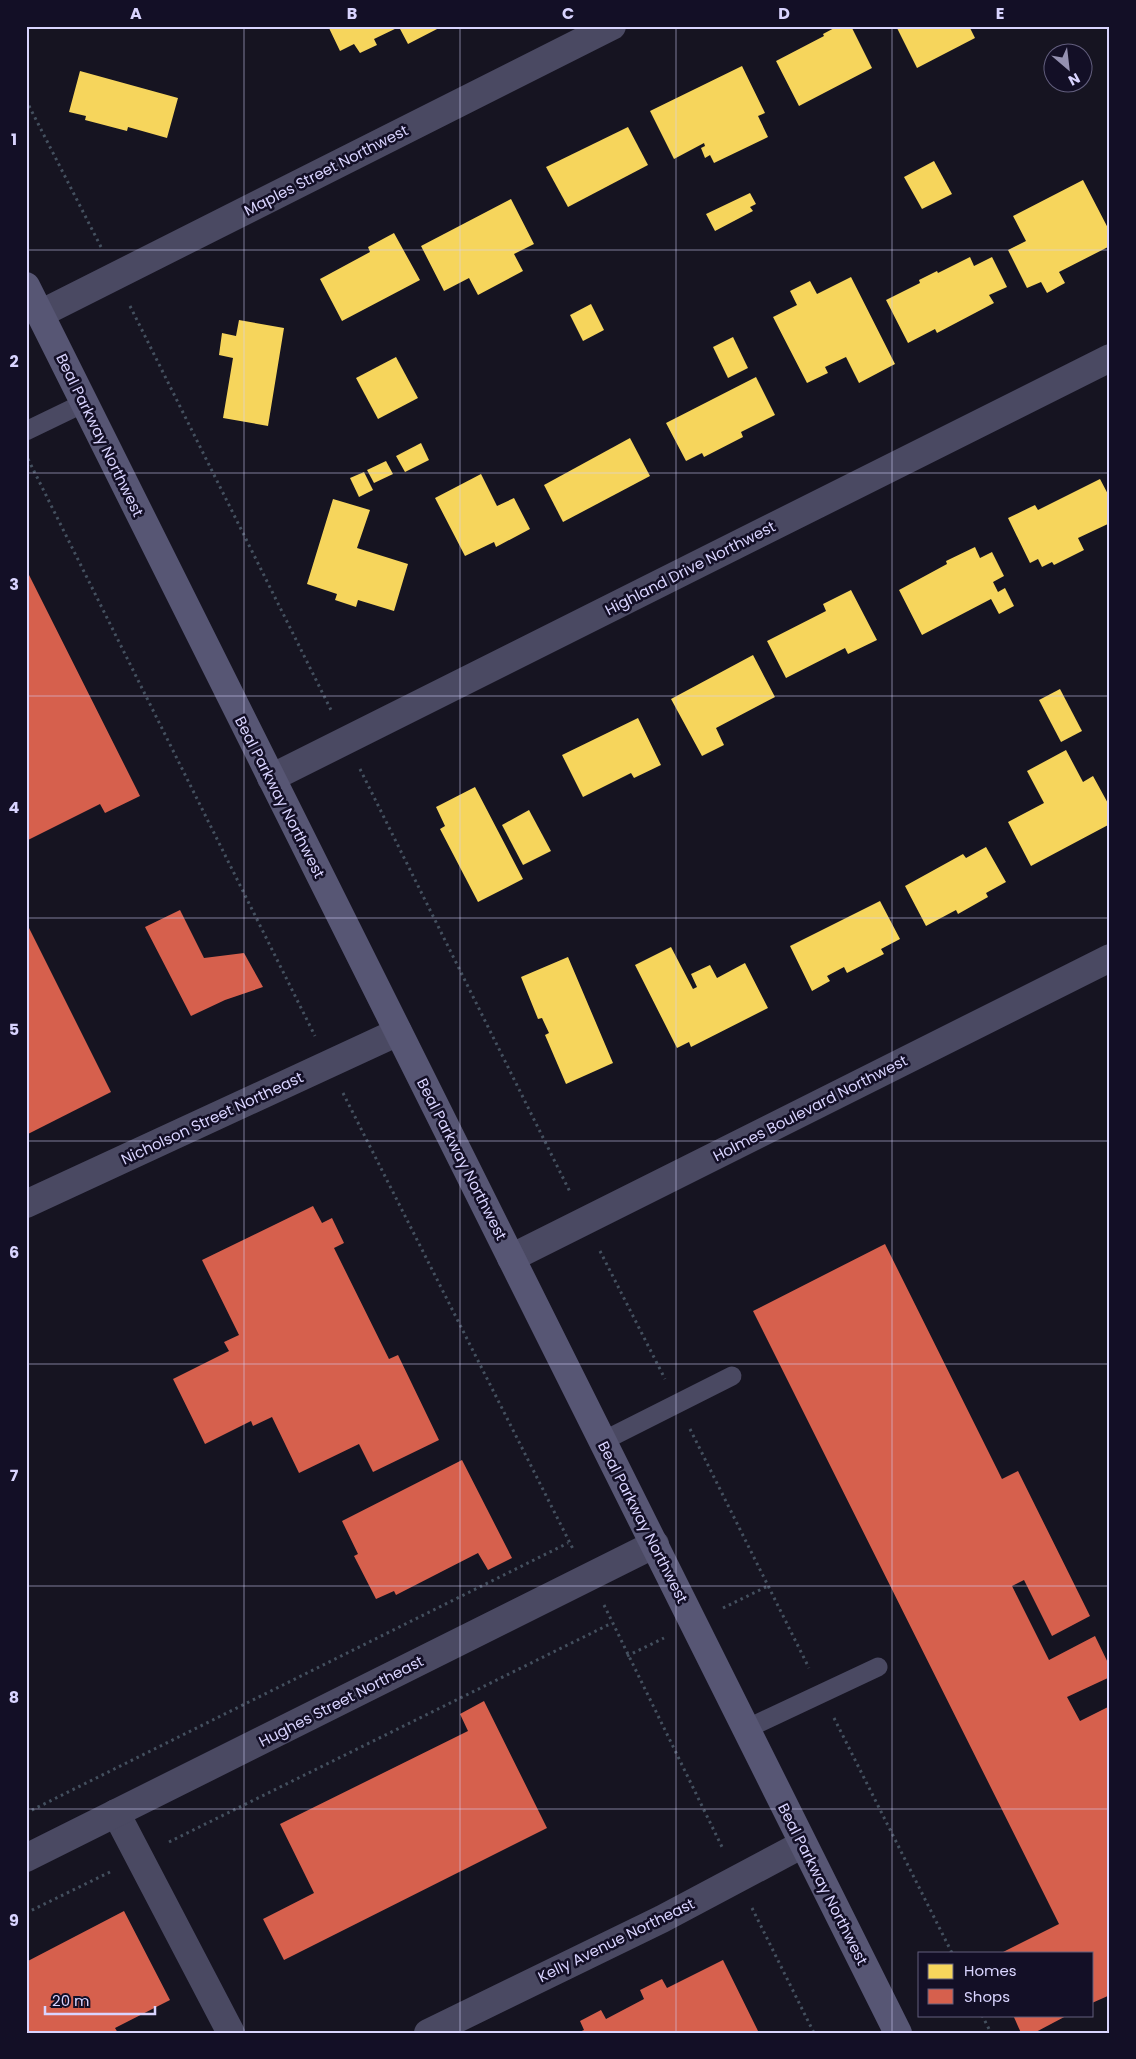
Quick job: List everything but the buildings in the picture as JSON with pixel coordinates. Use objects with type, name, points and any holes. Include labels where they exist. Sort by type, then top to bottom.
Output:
[{"type":"main road","name":"Beal Parkway Northwest","points":[[26,286],[898,2033]]},
{"type":"street","name":"Maples Street Northwest","points":[[40,314],[612,26]]},
{"type":"street","name":"Highland Drive Northwest","points":[[271,778],[1110,358]]},
{"type":"street","name":"Holmes Boulevard Northwest","points":[[511,1258],[1110,958]]},
{"type":"street","name":"Nicholson Street Northeast","points":[[26,1204],[398,1032]]},
{"type":"street","name":"Hughes Street Northeast","points":[[26,1858],[655,1544]]},
{"type":"street","points":[[116,1813],[231,2033]]},
{"type":"street","name":"Kelly Avenue Northeast","points":[[428,2033],[662,1919],[802,1844]]},
{"type":"lane","points":[[26,431],[84,403]]},
{"type":"lane","points":[[603,1441],[732,1376]]},
{"type":"lane","points":[[746,1729],[878,1667]]},
{"type":"path","points":[[26,100],[952,1952]]},
{"type":"path","points":[[26,456],[568,1543],[590,1576],[814,2033]]},
{"type":"path","points":[[26,1813],[568,1543]]},
{"type":"path","points":[[26,1913],[612,1623]]},
{"type":"path","points":[[982,2016],[991,2033]]}]
